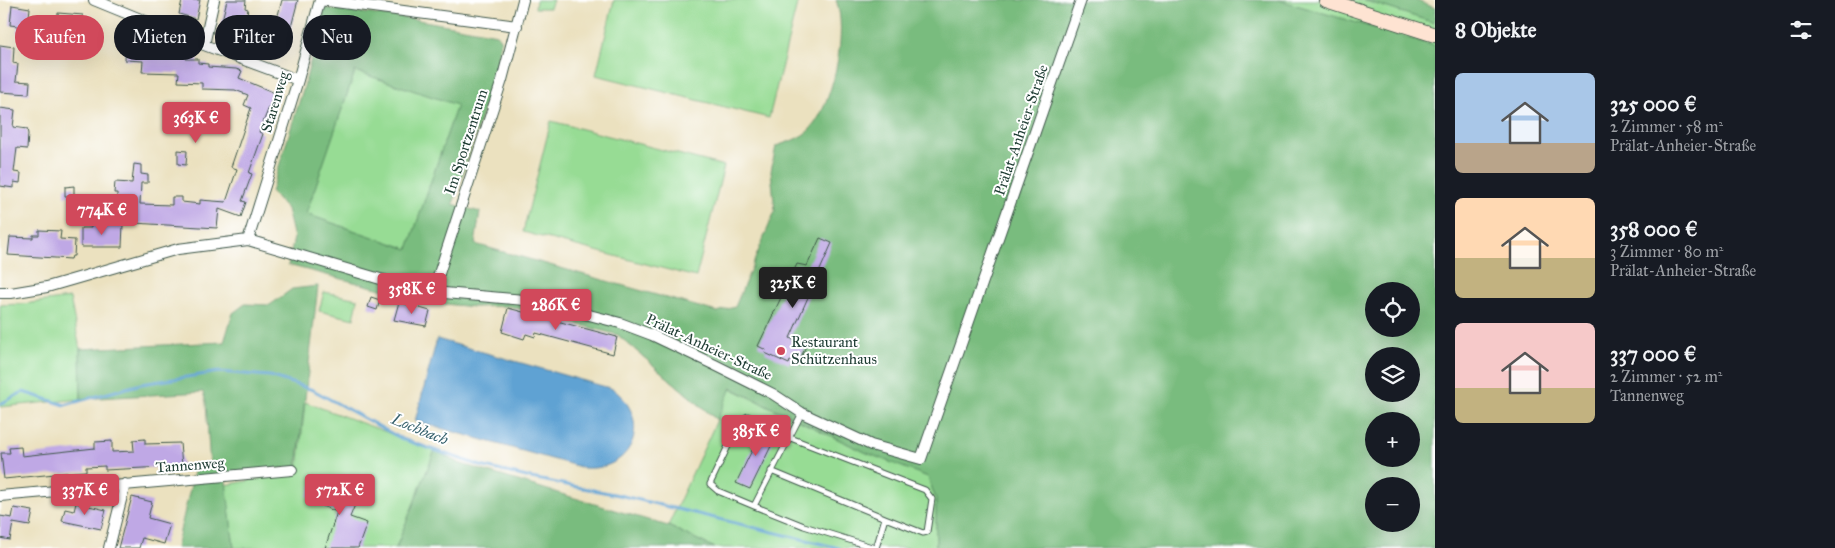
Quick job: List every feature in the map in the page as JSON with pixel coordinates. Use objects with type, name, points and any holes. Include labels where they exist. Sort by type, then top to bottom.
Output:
[{"type":"street","points":[[94,0],[111,3],[138,15]]},
{"type":"street","points":[[205,40],[214,0]]},
{"type":"street","name":"Starenweg","points":[[248,240],[298,80],[320,0],[517,26]]},
{"type":"street","name":"Im Sportzentrum","points":[[433,292],[472,174],[517,26],[523,0]]},
{"type":"street","name":"Prälat-Anheier-Straße","points":[[0,292],[11,293],[47,288],[178,249],[248,240],[404,286],[433,292],[527,299],[620,323],[652,335],[744,379],[773,394],[802,413],[871,445],[922,459],[1081,0]]},
{"type":"street","points":[[1326,0],[1435,35]]},
{"type":"street","points":[[205,45],[298,80]]},
{"type":"street","name":"Tannenweg","points":[[0,496],[292,470]]},
{"type":"street","points":[[109,548],[126,484]]},
{"type":"lane","points":[[754,506],[788,437],[794,432],[802,413]]},
{"type":"lane","points":[[771,471],[923,533],[927,532],[932,499],[930,494],[924,490],[788,437],[751,417],[743,417],[740,421],[710,484],[718,491],[804,526],[876,548],[885,518]]},
{"type":"green space","points":[[536,0],[553,0],[550,8],[535,8]]},
{"type":"green space","points":[[614,0],[798,0],[769,118],[596,75]]},
{"type":"green space","points":[[836,0],[1279,0],[1435,46],[1435,548],[936,548],[936,499],[928,477],[867,453],[731,388],[717,420],[618,335],[509,306],[474,307],[435,303],[288,265],[294,238],[287,209],[271,192],[311,60],[371,60],[371,15],[322,15],[324,8],[413,19],[497,34],[501,41],[495,73],[453,204],[480,212],[475,244],[717,312],[735,307],[775,211],[771,171],[776,146],[798,138],[807,132],[822,111],[828,97],[837,63],[840,28]],"holes":[[[355,71],[457,105],[408,249],[306,214]]]},
{"type":"green space","points":[[1279,0],[1363,0],[1435,23],[1435,46]]},
{"type":"green space","points":[[1363,0],[1415,0],[1435,8],[1435,23]]},
{"type":"green space","points":[[355,71],[457,105],[408,249],[306,214]]},
{"type":"green space","points":[[551,121],[724,166],[696,277],[523,232]]},
{"type":"green space","points":[[318,286],[297,467],[225,473],[234,548],[176,548],[194,472],[210,468],[206,402],[203,392],[81,399],[80,349],[224,342],[233,313],[245,304],[270,305],[292,289]]},
{"type":"green space","points":[[324,292],[358,299],[354,319],[319,311]]},
{"type":"green space","points":[[70,298],[80,349],[81,399],[0,407],[0,305]]},
{"type":"green space","points":[[618,335],[867,453],[928,477],[936,499],[936,548],[715,548],[668,526],[717,420]]},
{"type":"green space","points":[[305,402],[435,450],[396,548],[234,548],[226,485],[298,471]]},
{"type":"green space","points":[[435,450],[458,463],[668,526],[715,548],[396,548]]},
{"type":"water","points":[[437,339],[613,389],[625,401],[632,415],[635,428],[632,441],[626,453],[615,462],[601,467],[584,468],[415,421]]},
{"type":"building","points":[[182,0],[200,0],[197,15],[179,14]]},
{"type":"building","points":[[227,0],[246,0],[245,8],[248,9],[247,15],[223,15]]},
{"type":"building","points":[[282,0],[298,0],[293,20],[293,15],[278,15]]},
{"type":"building","points":[[12,5],[30,8],[29,15],[15,15],[15,26],[10,25]]},
{"type":"building","points":[[58,13],[83,15],[58,15]]},
{"type":"building","points":[[0,45],[14,47],[13,63],[18,64],[16,81],[30,82],[29,94],[0,92]]},
{"type":"building","points":[[125,60],[198,60],[198,63],[208,64],[208,67],[242,71],[239,78],[275,93],[259,132],[263,134],[249,173],[252,174],[242,201],[246,202],[241,217],[219,209],[217,228],[117,222],[117,193],[114,193],[115,182],[132,183],[134,164],[141,165],[141,174],[148,175],[148,183],[141,183],[140,204],[172,205],[172,197],[182,197],[182,202],[200,204],[200,200],[226,202],[237,169],[231,167],[251,108],[244,105],[248,95],[235,90],[202,89],[202,83],[178,82],[179,73],[142,72],[143,61]]},
{"type":"building","points":[[0,108],[15,110],[13,127],[27,129],[28,134],[27,149],[17,148],[14,172],[21,173],[20,183],[14,182],[14,188],[0,186]]},
{"type":"building","points":[[178,150],[187,151],[186,165],[178,164]]},
{"type":"building","points":[[74,186],[74,196],[65,196],[65,187]]},
{"type":"building","points":[[91,223],[123,224],[122,247],[81,247],[81,228],[91,228]]},
{"type":"building","points":[[39,230],[61,231],[60,239],[75,240],[74,256],[71,259],[8,255],[10,237],[33,238],[33,235],[39,235]]},
{"type":"building","points":[[820,238],[832,243],[790,338],[806,346],[798,364],[790,361],[789,364],[765,353],[766,350],[758,346],[797,264],[807,266]]},
{"type":"building","points":[[371,297],[380,300],[377,310],[368,307]]},
{"type":"building","points":[[399,302],[430,311],[426,326],[394,320]]},
{"type":"building","points":[[508,308],[617,337],[613,354],[536,333],[535,337],[526,334],[524,339],[502,332]]},
{"type":"building","points":[[755,425],[776,436],[750,489],[736,483],[758,438],[750,434]]},
{"type":"building","points":[[145,439],[145,444],[180,443],[182,466],[105,470],[105,466],[86,467],[86,471],[4,479],[1,453],[10,453],[9,448],[21,447],[22,456],[95,448],[95,442],[112,441],[112,452],[134,451],[133,440]]},
{"type":"building","points":[[313,481],[345,494],[346,490],[359,495],[350,517],[367,523],[358,548],[325,548],[337,512],[322,506],[324,502],[307,496]]},
{"type":"building","points":[[132,497],[152,502],[148,518],[170,524],[164,544],[142,538],[139,548],[118,548]]},
{"type":"building","points":[[76,503],[106,510],[101,529],[62,521],[65,509],[74,511]]},
{"type":"building","points":[[14,508],[33,511],[30,526],[13,523],[10,540],[0,538],[0,516],[12,518]]},
{"type":"waterway","name":"Lochbach","points":[[0,404],[23,392],[65,405],[141,384],[219,372],[270,376],[313,390],[402,439],[481,466],[619,495],[839,548]]},
{"type":"place","name":"Restaurant Schützenhaus","points":[[781,351]]}]
